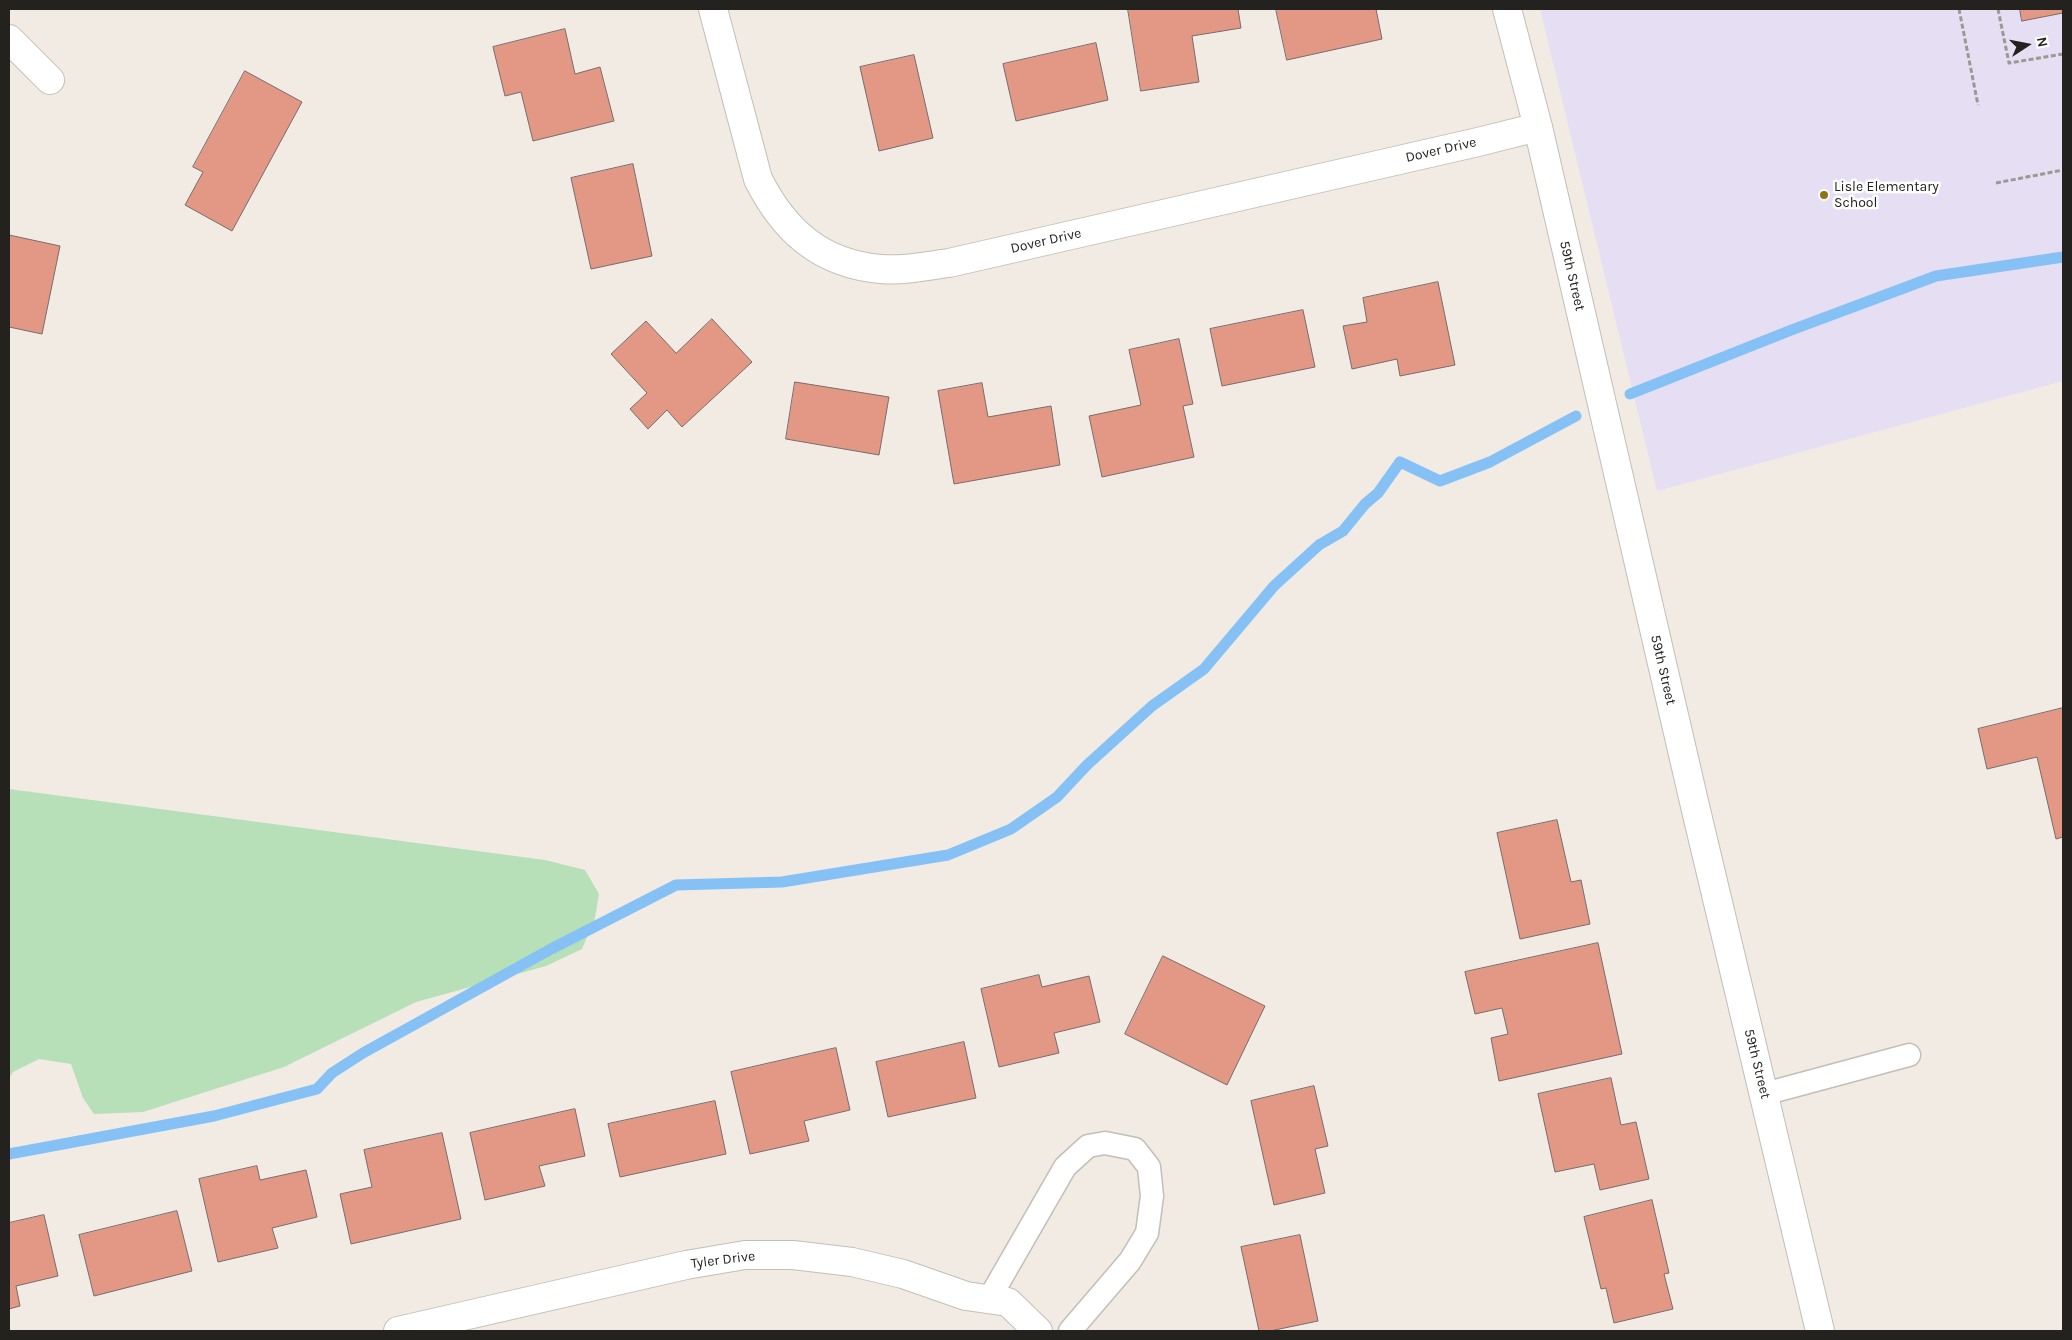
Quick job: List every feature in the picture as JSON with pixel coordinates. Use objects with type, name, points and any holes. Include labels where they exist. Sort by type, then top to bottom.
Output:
[{"type":"street","name":"Dover Drive","points":[[713,9],[758,179],[767,198],[802,240],[825,255],[852,264],[881,269],[906,269],[949,263],[1538,127]]},
{"type":"street","name":"59th Street","points":[[1508,9],[1538,127],[1695,806],[1820,1331]]},
{"type":"street","points":[[9,40],[50,80]]},
{"type":"street","name":"Tyler Drive","points":[[398,1331],[686,1264],[745,1256],[793,1255],[852,1262],[903,1274],[966,1296],[1008,1302],[1038,1331]]},
{"type":"lane","points":[[1764,1094],[1908,1055]]},
{"type":"lane","points":[[989,1299],[1065,1167],[1088,1146],[1105,1143],[1135,1149],[1149,1167],[1152,1196],[1146,1232],[1130,1261],[1070,1331]]},
{"type":"path","points":[[1959,9],[1978,105]]},
{"type":"path","points":[[1998,9],[2009,64],[2063,54]]},
{"type":"path","points":[[1996,183],[2063,170]]},
{"type":"shaded area","name":"Lisle Elementary School","points":[[1540,9],[2063,9],[2063,381],[1657,491]]},
{"type":"green space","points":[[9,789],[545,860],[585,870],[599,894],[595,918],[582,949],[546,966],[416,1002],[284,1067],[143,1112],[94,1114],[83,1098],[71,1064],[39,1059],[13,1072],[9,1078]]},
{"type":"building","points":[[1128,9],[1238,9],[1241,28],[1192,36],[1199,82],[1141,91]]},
{"type":"building","points":[[1276,9],[1376,9],[1382,39],[1287,60]]},
{"type":"building","points":[[2020,9],[2063,9],[2063,13],[2022,21]]},
{"type":"building","points":[[565,29],[575,74],[600,67],[614,121],[533,141],[521,92],[505,96],[493,47]]},
{"type":"building","points":[[1096,43],[1108,100],[1016,121],[1003,64]]},
{"type":"building","points":[[914,55],[933,138],[879,151],[860,67]]},
{"type":"building","points":[[245,71],[302,102],[232,231],[185,205],[203,172],[193,167]]},
{"type":"building","points":[[633,164],[652,256],[591,269],[571,178]]},
{"type":"building","points":[[9,235],[60,246],[42,334],[9,327]]},
{"type":"building","points":[[1438,282],[1455,365],[1400,376],[1397,359],[1352,369],[1343,326],[1367,322],[1363,298]]},
{"type":"building","points":[[1303,310],[1315,367],[1222,386],[1210,329]]},
{"type":"building","points":[[712,319],[752,362],[682,427],[667,410],[648,429],[630,409],[647,393],[611,354],[646,321],[676,353]]},
{"type":"building","points":[[1179,339],[1193,404],[1183,406],[1194,457],[1102,477],[1089,416],[1141,405],[1129,350]]},
{"type":"building","points":[[795,382],[889,397],[879,455],[786,439]]},
{"type":"building","points":[[982,383],[988,417],[1051,406],[1060,465],[954,484],[938,391]]},
{"type":"building","points":[[2063,708],[2063,837],[2056,839],[2037,757],[1987,769],[1978,729]]},
{"type":"building","points":[[1557,820],[1571,882],[1581,880],[1590,924],[1520,939],[1497,833]]},
{"type":"building","points":[[1598,943],[1622,1054],[1499,1081],[1491,1038],[1508,1034],[1502,1008],[1475,1014],[1465,972]]},
{"type":"building","points":[[1163,956],[1265,1006],[1227,1085],[1125,1034]]},
{"type":"building","points":[[1039,975],[1042,987],[1089,976],[1100,1022],[1054,1033],[1059,1053],[999,1067],[981,989]]},
{"type":"building","points":[[964,1042],[976,1098],[888,1117],[876,1062]]},
{"type":"building","points":[[836,1048],[850,1110],[804,1121],[809,1141],[750,1154],[731,1072]]},
{"type":"building","points":[[1611,1078],[1621,1125],[1636,1122],[1649,1179],[1600,1190],[1594,1164],[1555,1172],[1538,1094]]},
{"type":"building","points":[[1314,1086],[1328,1146],[1315,1149],[1325,1193],[1274,1205],[1251,1101]]},
{"type":"building","points":[[715,1101],[726,1154],[620,1177],[608,1124]]},
{"type":"building","points":[[575,1109],[585,1156],[539,1166],[545,1186],[485,1200],[470,1133]]},
{"type":"building","points":[[442,1133],[461,1219],[351,1244],[340,1194],[372,1187],[364,1150]]},
{"type":"building","points":[[257,1166],[260,1180],[306,1170],[317,1217],[272,1228],[278,1248],[218,1262],[199,1179]]},
{"type":"building","points":[[1652,1200],[1669,1273],[1664,1274],[1673,1309],[1614,1323],[1606,1288],[1601,1289],[1584,1217]]},
{"type":"building","points":[[177,1211],[192,1271],[94,1296],[79,1235]]},
{"type":"building","points":[[44,1215],[58,1276],[16,1286],[20,1306],[9,1309],[9,1223]]},
{"type":"building","points":[[1300,1235],[1318,1321],[1270,1331],[1259,1331],[1241,1247]]},
{"type":"waterway","points":[[1630,394],[1794,329],[1936,276],[2063,257]]},
{"type":"waterway","points":[[9,1154],[214,1116],[317,1089],[332,1073],[363,1053],[551,949],[676,885],[782,882],[948,855],[1011,829],[1057,797],[1087,765],[1152,706],[1204,669],[1274,586],[1319,545],[1343,531],[1365,504],[1378,493],[1400,462],[1440,481],[1490,462],[1576,416]]},
{"type":"place","name":"Lisle Elementary School","points":[[1824,195]]}]
